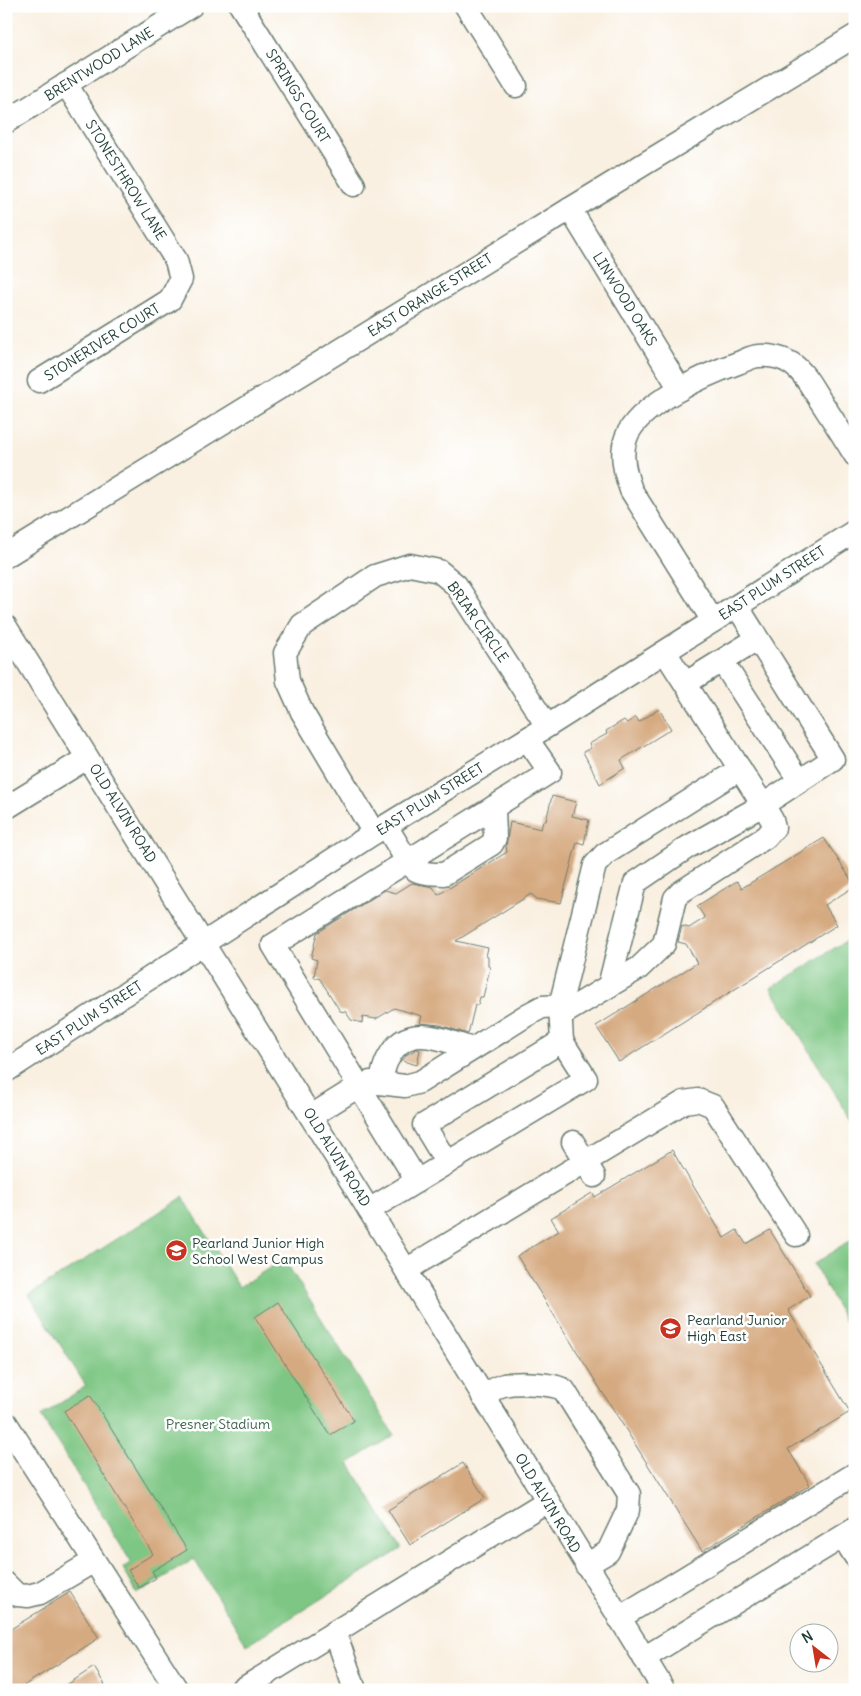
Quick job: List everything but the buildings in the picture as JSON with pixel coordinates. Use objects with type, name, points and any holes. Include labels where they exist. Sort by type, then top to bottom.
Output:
[{"type":"street","name":"BRENTWOOD LANE","points":[[6,122],[191,6]]},
{"type":"street","name":"SPRINGS COURT","points":[[241,6],[354,185]]},
{"type":"street","points":[[466,6],[516,86]]},
{"type":"street","name":"EAST ORANGE STREET","points":[[6,556],[855,36]]},
{"type":"street","name":"STONESTHROW LANE","points":[[66,84],[176,260],[181,279]]},
{"type":"street","name":"LINWOOD OAKS","points":[[570,209],[680,389]]},
{"type":"street","name":"STONERIVER COURT","points":[[39,381],[170,300],[181,279]]},
{"type":"street","points":[[713,621],[631,490],[625,474],[623,458],[626,437],[634,425],[648,410],[680,389],[719,370],[758,356],[777,357],[792,364],[804,375],[855,455]]},
{"type":"street","name":"EAST PLUM STREET","points":[[6,1071],[380,830],[665,652],[855,530]]},
{"type":"street","name":"BRIAR CIRCLE","points":[[407,860],[380,830],[302,712],[288,681],[285,654],[302,624],[375,576],[410,565],[439,571],[456,585],[547,726]]},
{"type":"street","points":[[609,986],[635,883],[688,847],[763,805],[833,759],[737,606]]},
{"type":"street","name":"OLD ALVIN ROAD","points":[[6,627],[370,1210],[547,1502],[664,1690]]},
{"type":"street","points":[[686,683],[757,639]]},
{"type":"street","points":[[370,1084],[405,1086],[420,1082],[542,1007],[560,1010],[609,986],[639,968],[664,944],[675,898],[681,892],[766,837],[774,828],[772,820],[763,805],[665,652]]},
{"type":"street","points":[[722,661],[799,780]]},
{"type":"street","points":[[417,1181],[370,1084],[273,945],[550,772],[527,739]]},
{"type":"street","points":[[6,808],[88,758]]},
{"type":"street","points":[[370,1210],[586,1079],[562,1041],[560,1010],[595,865],[605,854],[740,769]]},
{"type":"street","points":[[407,860],[416,870],[444,874],[492,844],[494,838],[494,807]]},
{"type":"street","points":[[311,1116],[370,1084],[393,1049],[403,1040],[412,1036],[430,1036],[472,1049]]},
{"type":"street","points":[[447,1163],[424,1125],[562,1041]]},
{"type":"street","points":[[406,1270],[589,1168],[684,1102],[698,1100],[713,1106],[796,1235]]},
{"type":"street","points":[[573,1142],[589,1168]]},
{"type":"street","points":[[483,1397],[504,1385],[548,1384],[558,1386],[564,1390],[629,1494],[628,1510],[608,1552],[586,1565]]},
{"type":"street","points":[[6,1423],[177,1690]]},
{"type":"street","points":[[619,1618],[855,1474]]},
{"type":"street","points":[[241,1690],[547,1502]]},
{"type":"street","points":[[644,1658],[849,1533],[855,1556]]},
{"type":"street","points":[[6,1584],[17,1595],[28,1596],[40,1593],[94,1561]]},
{"type":"street","points":[[335,1632],[355,1690]]},
{"type":"green space","points":[[855,935],[855,1126],[771,988]]},
{"type":"green space","name":"Presner Stadium","points":[[183,1197],[239,1287],[284,1259],[394,1435],[349,1463],[401,1549],[247,1645],[194,1559],[137,1594],[123,1568],[131,1562],[41,1416],[86,1386],[29,1295]]},
{"type":"green space","points":[[855,1238],[855,1340],[814,1264]]},
{"type":"place","name":"Pearland Junior High School West Campus","points":[[176,1251]]},
{"type":"place","name":"Pearland Junior High East","points":[[671,1328]]}]
